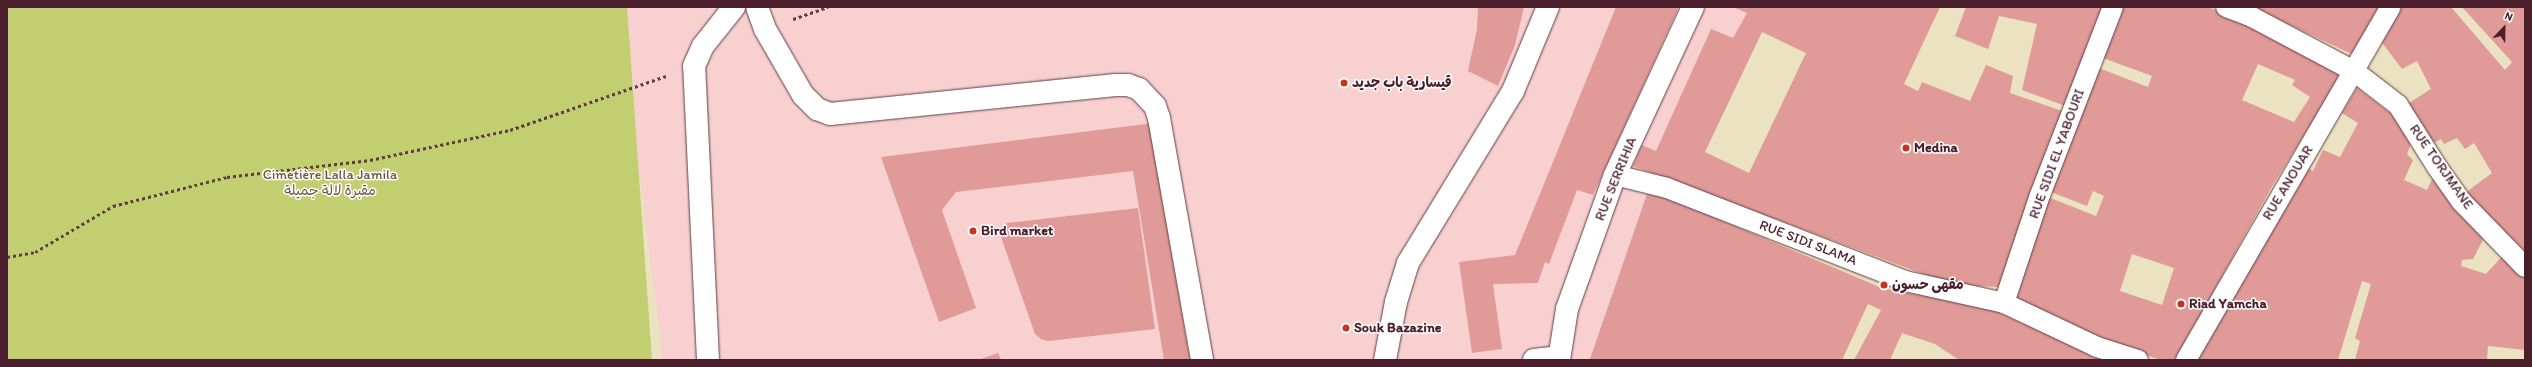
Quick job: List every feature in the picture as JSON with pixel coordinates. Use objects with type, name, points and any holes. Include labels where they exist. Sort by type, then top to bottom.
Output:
[{"type":"street","points":[[708,360],[694,66],[703,46],[734,7]]},
{"type":"street","points":[[757,7],[765,29],[807,101],[817,109],[830,114],[1116,85],[1128,85],[1140,89],[1156,106],[1202,360]]},
{"type":"street","points":[[1385,360],[1396,302],[1408,263],[1513,91],[1548,7]]},
{"type":"street","name":"RUE SERRIHIA","points":[[1559,358],[1567,309],[1615,176],[1693,7]]},
{"type":"street","name":"RUE SIDI EL YABOURI","points":[[2004,303],[2040,195],[2113,7]]},
{"type":"street","name":"RUE TORJMANE","points":[[2226,7],[2252,17],[2354,71],[2398,105],[2437,167],[2461,201],[2525,267]]},
{"type":"street","name":"RUE ANOUAR","points":[[2186,360],[2391,7]]},
{"type":"street","name":"RUE SIDI SLAMA","points":[[1615,176],[1667,188],[1905,281],[2004,303],[2097,347],[2138,360]]},
{"type":"street","points":[[1534,360],[1559,358]]},
{"type":"path","points":[[765,29],[828,7]]},
{"type":"path","points":[[7,257],[35,252],[113,206],[227,178],[370,160],[510,130],[694,66]]},
{"type":"shaded area","points":[[618,7],[1765,7],[1692,144],[1627,350],[1629,360],[663,360]]},
{"type":"green space","name":"Cimetière Lalla Jamila مقبرة لالة جميلة","points":[[7,7],[627,7],[652,360],[7,360]]},
{"type":"building","points":[[1478,7],[1524,7],[1515,45],[1498,86],[1468,71],[1477,29]]},
{"type":"building","points":[[1616,7],[1675,7],[1678,9],[1593,195],[1577,190],[1549,264],[1545,262],[1538,283],[1493,284],[1502,349],[1472,353],[1459,262],[1515,255]]},
{"type":"building","name":"Medina","points":[[1733,7],[1940,7],[1904,84],[1918,91],[1922,82],[1970,101],[1986,65],[2013,76],[2010,93],[2065,112],[2001,287],[1953,285],[1633,166],[1642,145],[1656,151],[1711,29],[1733,38],[1747,13]],"holes":[[[1762,32],[1806,53],[1749,173],[1705,152]]]},
{"type":"building","points":[[1966,7],[2105,7],[2068,107],[2022,90],[2037,24],[1999,16],[1988,49],[1955,36]]},
{"type":"building","points":[[2120,7],[2207,7],[2249,21],[2343,73],[2271,188],[2184,345],[2178,360],[2161,360],[2107,342],[2012,299],[2048,197],[2096,216],[2104,196],[2093,191],[2087,206],[2051,192],[2096,67],[2148,87],[2152,76],[2100,57]],"holes":[[[2258,64],[2295,80],[2292,85],[2310,97],[2294,122],[2242,100]],[[2132,254],[2174,268],[2162,305],[2120,291]]]},
{"type":"building","points":[[2251,7],[2381,7],[2354,55]]},
{"type":"building","points":[[2400,7],[2451,7],[2505,70],[2512,62],[2462,7],[2525,7],[2525,251],[2465,193],[2492,173],[2474,143],[2465,149],[2457,138],[2444,144],[2441,139],[2429,146],[2406,105],[2431,89],[2417,61],[2402,69],[2380,40]]},
{"type":"building","points":[[2357,88],[2402,122],[2411,144],[2407,154],[2413,160],[2404,180],[2427,190],[2432,179],[2452,193],[2486,234],[2473,259],[2462,260],[2461,266],[2486,274],[2504,254],[2525,275],[2525,350],[2488,346],[2487,360],[2355,360],[2360,341],[2355,338],[2371,284],[2362,281],[2338,360],[2197,360],[2306,167],[2313,171],[2323,150],[2340,157],[2358,123],[2342,113]]},
{"type":"building","points":[[1154,123],[1157,168],[1190,360],[1164,360],[1133,171],[956,192],[942,210],[976,308],[939,322],[881,157]]},
{"type":"building","points":[[1647,194],[1671,199],[1882,288],[1986,307],[2093,354],[2113,360],[1959,360],[1935,344],[1902,333],[1890,360],[1854,360],[1881,310],[1868,304],[1842,360],[1590,359]]},
{"type":"building","points":[[1138,208],[1155,329],[1048,341],[1041,339],[1035,334],[1000,234],[1002,227],[1007,223]]},
{"type":"building","points":[[998,353],[1001,360],[978,360]]},
{"type":"place","name":"قيسارية باب جديد","points":[[1344,83]]},
{"type":"place","name":"Medina","points":[[1906,148]]},
{"type":"place","name":"Bird market","points":[[973,231]]},
{"type":"place","name":"مقهى حسون","points":[[1884,285]]},
{"type":"place","name":"Riad Yamcha","points":[[2181,304]]},
{"type":"place","name":"Souk Bazazine","points":[[1346,328]]}]
